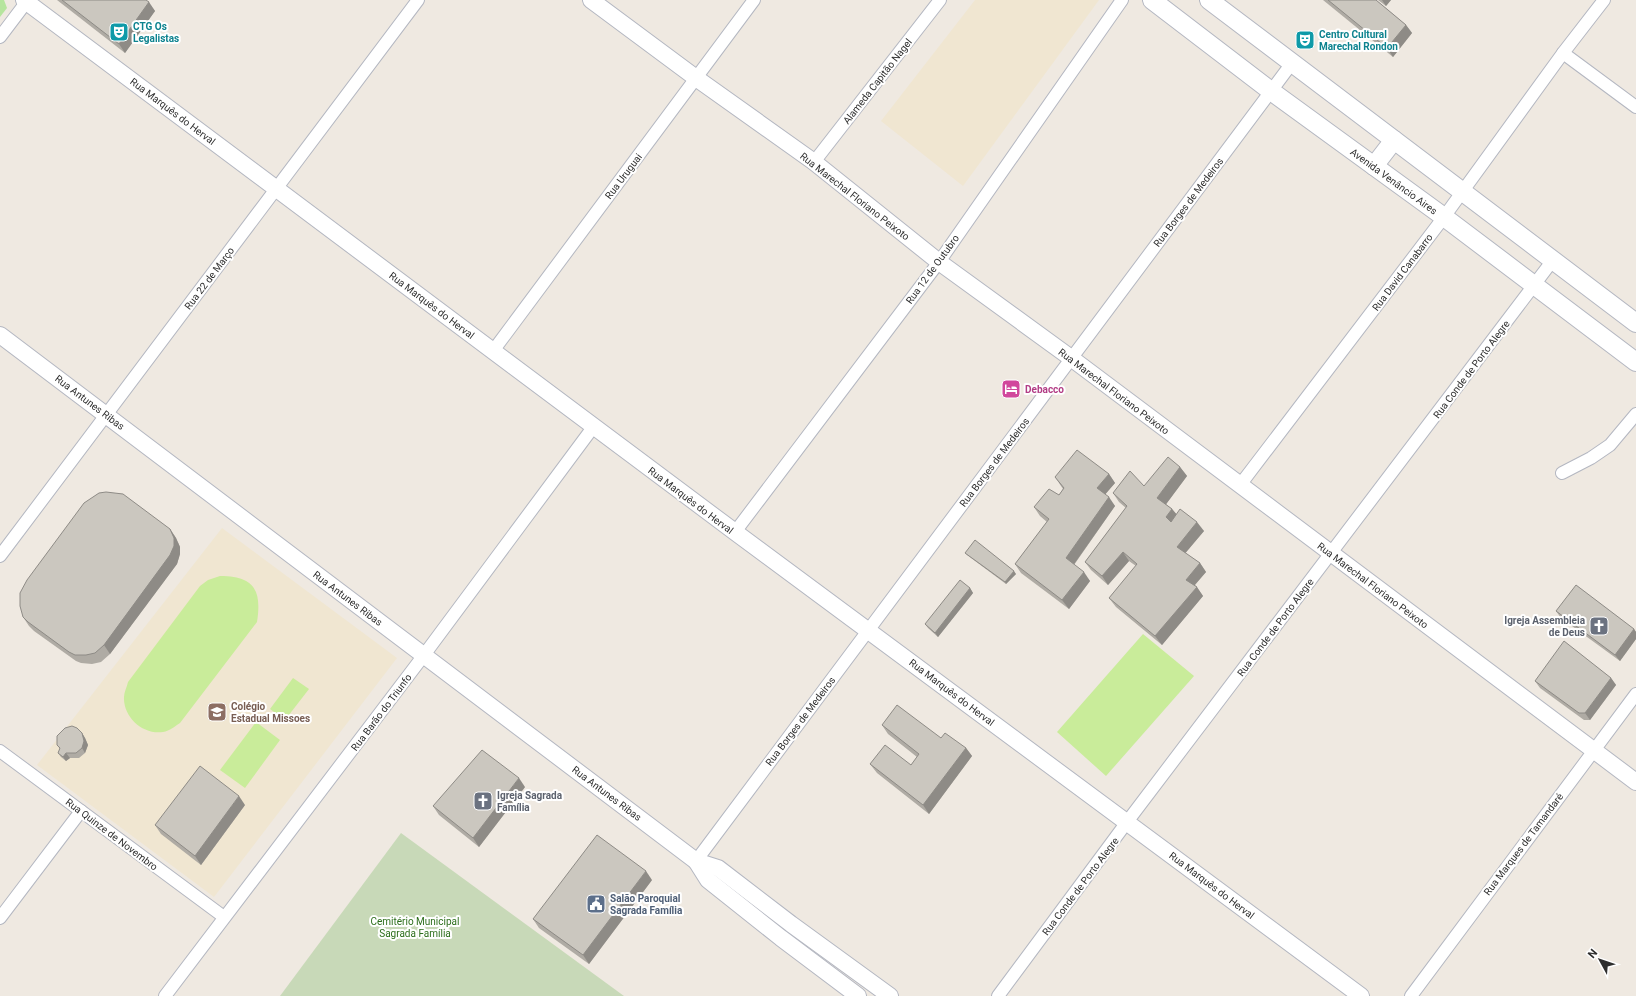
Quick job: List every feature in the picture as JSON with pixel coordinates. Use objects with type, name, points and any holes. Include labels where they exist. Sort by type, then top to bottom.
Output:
[{"type":"main road","name":"Avenida Venâncio Aires","points":[[1152,0],[1271,91],[1635,359]]},
{"type":"main road","points":[[1209,0],[1636,323]]},
{"type":"main road","points":[[1374,166],[1394,140]]},
{"type":"street","name":"Rua 22 de Março","points":[[0,556],[418,0]]},
{"type":"street","name":"Rua Marechal Floriano Peixoto","points":[[592,0],[696,78],[814,162],[939,262],[1071,358],[1636,782]]},
{"type":"street","name":"Rua Uruguai","points":[[493,351],[754,0]]},
{"type":"street","name":"Alameda Capitão Nagel","points":[[814,162],[940,0]]},
{"type":"street","name":"Rua 12 de Outubro","points":[[735,532],[939,262],[1122,0]]},
{"type":"street","name":"Rua David Canabarro","points":[[1240,485],[1444,217],[1461,191],[1563,52],[1604,0]]},
{"type":"street","name":"Rua Marquês do Herval","points":[[26,1],[735,532],[1361,996]]},
{"type":"street","points":[[0,37],[26,1]]},
{"type":"street","points":[[1563,52],[1636,107]]},
{"type":"street","name":"Rua Borges de Medeiros","points":[[696,861],[1292,63]]},
{"type":"street","name":"Rua Conde de Porto Alegre","points":[[998,996],[1127,822],[1553,260]]},
{"type":"street","name":"Rua Antunes Ribas","points":[[0,335],[696,861],[718,868],[791,924],[890,996]]},
{"type":"street","points":[[1562,473],[1591,458],[1610,445],[1636,414]]},
{"type":"street","name":"Rua Barão do Triunfo","points":[[165,996],[424,655],[594,426]]},
{"type":"street","name":"Rua Marques de Tamandaré","points":[[1411,996],[1636,694]]},
{"type":"street","name":"Rua Quinze de Novembro","points":[[0,750],[224,917]]},
{"type":"street","points":[[0,918],[81,811]]},
{"type":"street","name":"Rua Antunes Ribas","points":[[696,861],[708,880],[850,994]]},
{"type":"street","points":[[781,938],[791,924]]},
{"type":"street","points":[[850,994],[860,975]]},
{"type":"shaded area","points":[[975,0],[1099,0],[963,186],[881,121]]},
{"type":"shaded area","name":"Colégio Estadual Missoes","points":[[222,528],[397,658],[214,897],[37,765]]},
{"type":"green space","points":[[0,0],[4,0],[7,8],[0,17]]},
{"type":"green space","points":[[220,576],[241,579],[248,582],[253,587],[258,601],[257,622],[180,723],[170,730],[163,732],[148,731],[136,723],[127,711],[124,695],[128,682],[200,586],[208,580]]},
{"type":"green space","points":[[1143,634],[1194,676],[1106,776],[1057,732]]},
{"type":"green space","points":[[293,678],[309,689],[285,720],[270,709]]},
{"type":"green space","points":[[256,722],[280,740],[245,788],[220,770]]},
{"type":"green space","name":"Cemitério Municipal Sagrada Família","points":[[401,833],[624,996],[280,996]]},
{"type":"building","name":"CTG Os Legalistas","points":[[62,0],[146,0],[149,2],[119,44]]},
{"type":"building","points":[[1328,0],[1376,0],[1406,25],[1387,48]]},
{"type":"building","points":[[1077,450],[1109,474],[1097,488],[1109,497],[1066,558],[1084,572],[1062,600],[1015,564],[1049,519],[1034,507],[1049,489],[1059,495],[1064,488],[1055,477]]},
{"type":"building","points":[[1168,457],[1180,467],[1157,498],[1172,509],[1166,517],[1171,522],[1180,509],[1197,522],[1177,547],[1200,563],[1186,580],[1197,587],[1155,636],[1109,598],[1137,564],[1123,552],[1102,576],[1085,562],[1127,506],[1113,493],[1130,471],[1144,486]]},
{"type":"building","points":[[106,492],[123,494],[170,529],[174,538],[174,546],[170,555],[104,645],[95,653],[75,655],[23,617],[20,606],[20,593],[27,580],[84,503],[99,493]]},
{"type":"building","points":[[975,540],[1014,571],[1005,582],[965,553]]},
{"type":"building","points":[[960,580],[970,588],[935,633],[925,624]]},
{"type":"building","name":"Igreja Assembleia de Deus","points":[[1576,585],[1634,629],[1615,655],[1556,611]]},
{"type":"building","points":[[1564,641],[1611,678],[1585,713],[1579,713],[1535,681]]},
{"type":"building","points":[[897,705],[941,738],[945,733],[966,748],[923,805],[870,764],[885,745],[911,765],[919,754],[882,725]]},
{"type":"building","points":[[72,726],[77,728],[82,733],[84,741],[82,748],[76,753],[66,753],[63,757],[58,753],[60,748],[57,745],[57,736],[65,728]]},
{"type":"building","name":"Igreja Sagrada Família","points":[[482,750],[519,778],[473,838],[433,806]]},
{"type":"building","points":[[200,766],[239,796],[195,856],[155,825]]},
{"type":"building","name":"Salão Paroquial Sagrada Família","points":[[597,835],[646,871],[583,955],[533,919]]},
{"type":"place","name":"CTG Os Legalistas","points":[[119,32]]},
{"type":"place","name":"Centro Cultural Marechal Rondon","points":[[1305,40]]},
{"type":"place","name":"Debacco","points":[[1011,389]]},
{"type":"place","name":"Igreja Assembleia de Deus","points":[[1599,626]]},
{"type":"place","name":"Colégio Estadual Missoes","points":[[217,712]]},
{"type":"place","name":"Igreja Sagrada Família","points":[[483,801]]},
{"type":"place","name":"Salão Paroquial Sagrada Família","points":[[596,904]]}]
